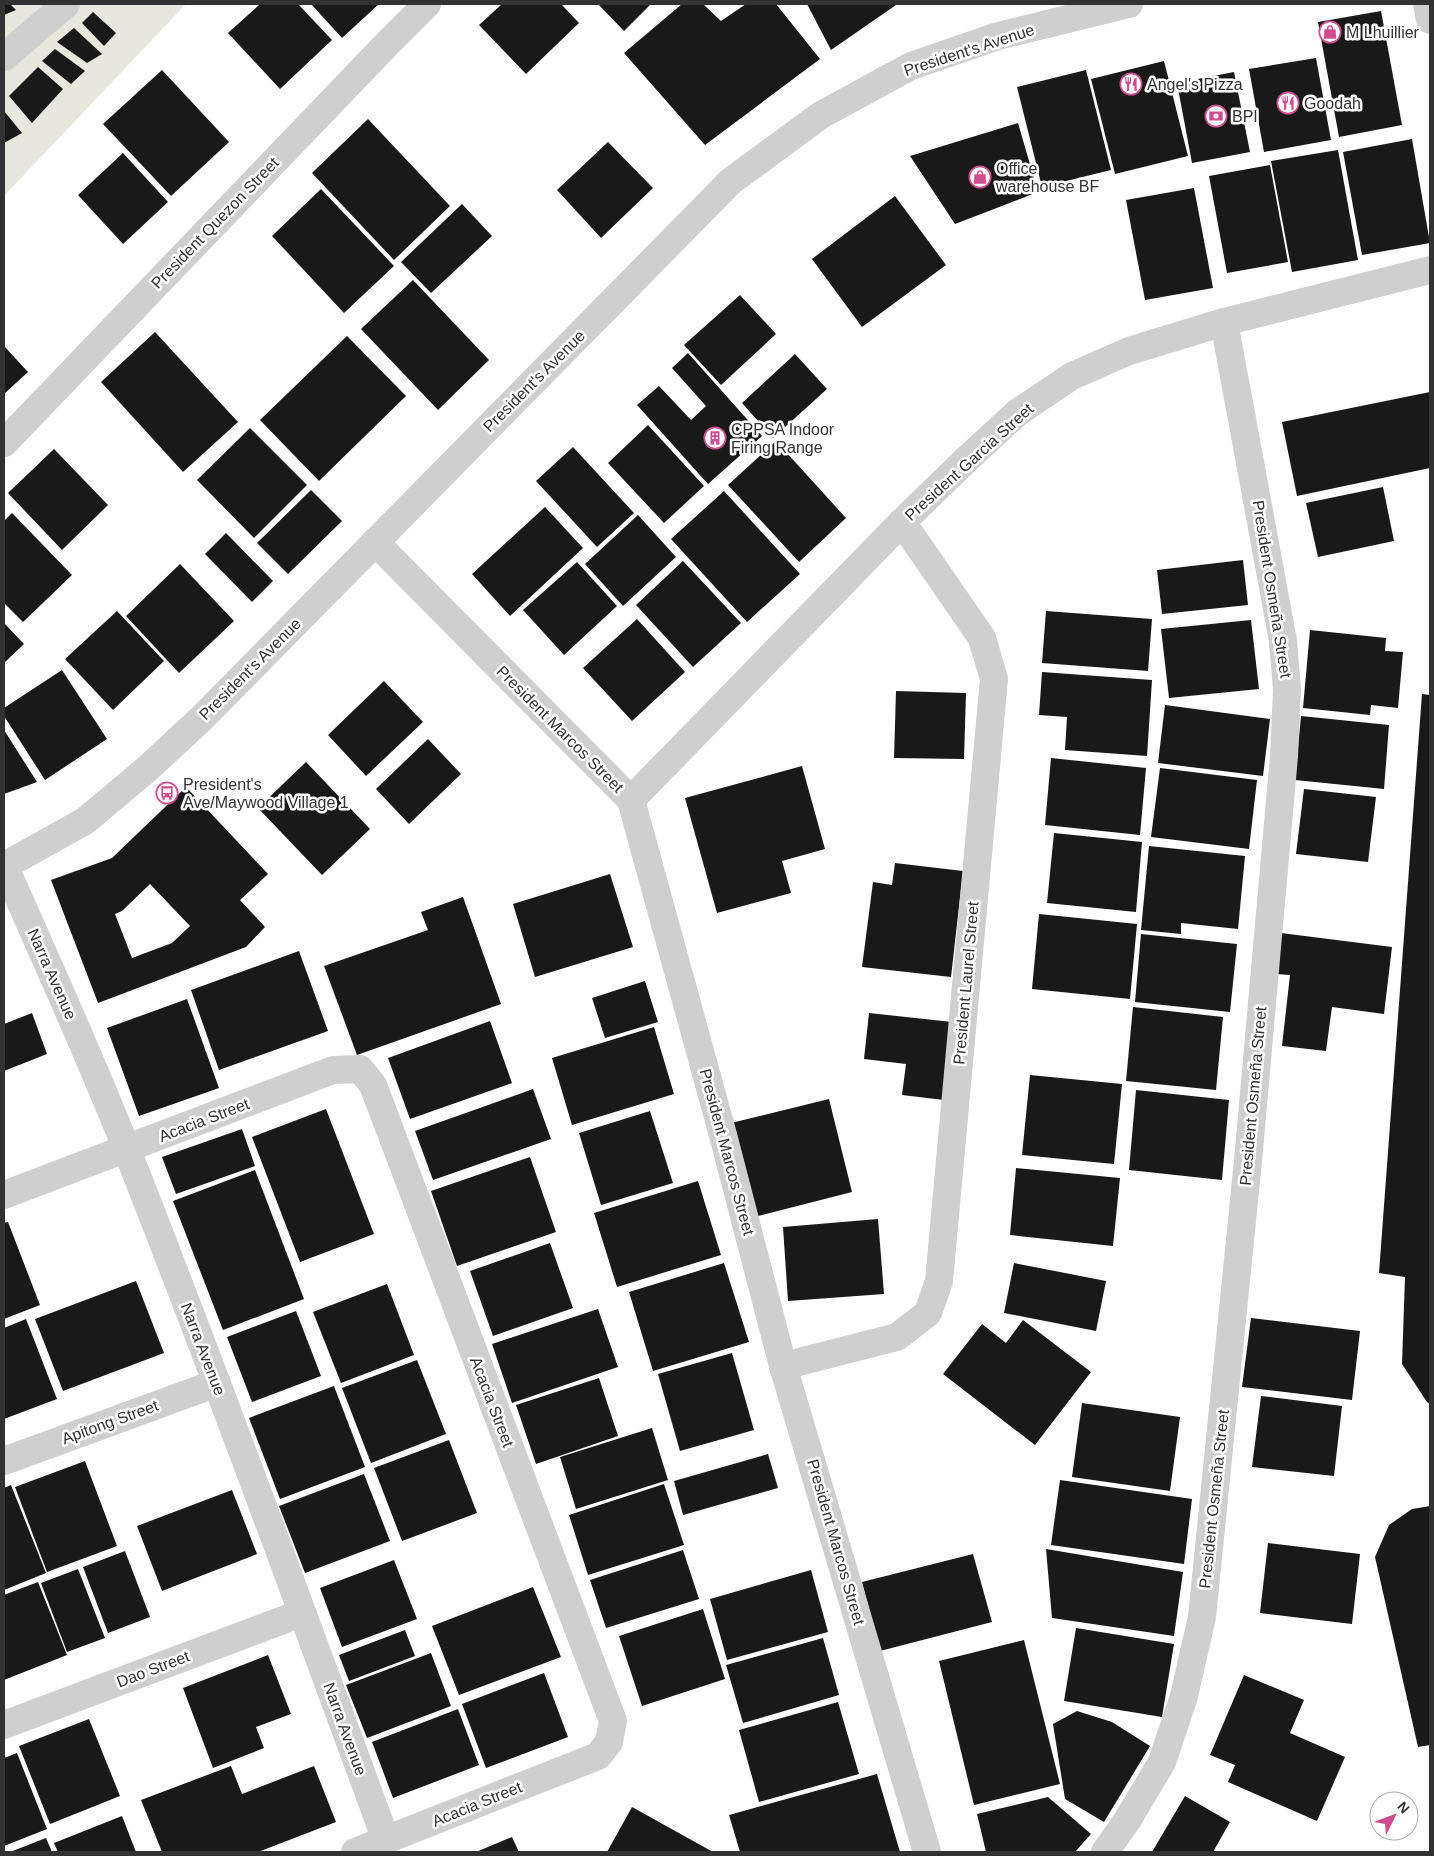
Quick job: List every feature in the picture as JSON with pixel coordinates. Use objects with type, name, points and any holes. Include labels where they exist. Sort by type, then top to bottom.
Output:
[{"type":"street","points":[[4,57],[66,4]]},
{"type":"street","name":"President Quezon Street","points":[[4,443],[365,67],[428,4]]},
{"type":"street","name":"President's Avenue","points":[[4,865],[85,821],[147,769],[203,717],[732,181],[821,114],[911,66],[998,36],[1129,4]]},
{"type":"street","points":[[1427,4],[1430,20]]},
{"type":"street","name":"President Garcia Street","points":[[631,800],[902,522],[1017,413],[1072,376],[1128,351],[1224,322],[1430,270]]},
{"type":"street","name":"President Osmeña Street","points":[[1105,1852],[1128,1820],[1162,1762],[1184,1696],[1202,1617],[1248,1161],[1284,756],[1288,690],[1283,641],[1224,322]]},
{"type":"street","name":"President Laurel Street","points":[[783,1366],[897,1337],[928,1313],[939,1281],[994,679],[982,638],[902,522]]},
{"type":"street","name":"President Marcos Street","points":[[374,542],[631,800],[723,1135],[783,1366],[927,1852]]},
{"type":"street","name":"Narra Avenue","points":[[4,865],[84,1045],[126,1149],[217,1383],[386,1840]]},
{"type":"street","name":"Acacia Street","points":[[126,1149],[333,1070],[360,1069],[372,1085],[613,1721],[609,1742],[598,1756],[386,1840]]},
{"type":"street","points":[[4,1195],[126,1149]]},
{"type":"street","name":"Apitong Street","points":[[4,1461],[217,1383]]},
{"type":"street","name":"Dao Street","points":[[4,1725],[302,1613]]},
{"type":"street","points":[[356,1852],[386,1840]]},
{"type":"shaded area","points":[[4,4],[186,4],[4,196]]},
{"type":"building","points":[[4,4],[10,4],[16,10],[4,15]]},
{"type":"building","points":[[260,4],[298,4],[332,40],[280,89],[228,33]]},
{"type":"building","points":[[311,4],[379,4],[342,38]]},
{"type":"building","points":[[502,4],[561,4],[579,23],[526,74],[479,25]]},
{"type":"building","points":[[598,4],[651,4],[624,31]]},
{"type":"building","points":[[682,4],[703,4],[721,21],[746,4],[776,4],[820,59],[705,145],[624,53]]},
{"type":"building","points":[[807,4],[895,4],[896,5],[831,50]]},
{"type":"building","points":[[1381,11],[1402,125],[1339,137],[1318,22]]},
{"type":"building","points":[[93,12],[116,33],[104,46],[82,23]]},
{"type":"building","points":[[74,28],[102,54],[87,63],[57,42]]},
{"type":"building","points":[[55,49],[85,71],[71,84],[42,61]]},
{"type":"building","points":[[1316,58],[1331,140],[1264,152],[1249,69]]},
{"type":"building","points":[[1164,61],[1188,156],[1115,174],[1091,79]]},
{"type":"building","points":[[38,67],[63,89],[32,123],[9,96]]},
{"type":"building","points":[[162,70],[229,142],[171,196],[103,124]]},
{"type":"building","points":[[1086,70],[1111,170],[1042,187],[1017,87]]},
{"type":"building","points":[[1234,72],[1250,152],[1192,163],[1177,83]]},
{"type":"building","points":[[4,111],[22,133],[4,143]]},
{"type":"building","points":[[368,119],[450,206],[394,260],[312,173]]},
{"type":"building","points":[[1018,123],[1038,192],[955,224],[910,156]]},
{"type":"building","points":[[1412,139],[1430,243],[1362,255],[1343,152]]},
{"type":"building","points":[[608,142],[653,188],[601,238],[557,190]]},
{"type":"building","points":[[1338,150],[1358,260],[1292,272],[1271,161]]},
{"type":"building","points":[[123,153],[168,202],[123,244],[78,195]]},
{"type":"building","points":[[1270,165],[1288,262],[1227,273],[1209,176]]},
{"type":"building","points":[[1194,188],[1213,288],[1145,300],[1126,200]]},
{"type":"building","points":[[321,189],[394,266],[344,313],[272,236]]},
{"type":"building","points":[[895,196],[946,265],[862,327],[812,259]]},
{"type":"building","points":[[462,204],[492,236],[431,293],[401,262]]},
{"type":"building","points":[[413,280],[489,360],[438,410],[361,329]]},
{"type":"building","points":[[740,295],[776,334],[721,385],[684,345]]},
{"type":"building","points":[[155,332],[238,422],[183,472],[101,382]]},
{"type":"building","points":[[347,336],[406,396],[319,481],[260,420]]},
{"type":"building","points":[[4,346],[28,372],[4,394]]},
{"type":"building","name":"CPPSA Indoor Firing Range","points":[[688,353],[762,436],[708,484],[637,405],[659,386],[691,420],[706,406],[672,368]]},
{"type":"building","points":[[795,354],[827,389],[773,438],[742,403]]},
{"type":"building","points":[[1430,392],[1430,468],[1297,496],[1282,422]]},
{"type":"building","points":[[648,425],[704,486],[664,523],[608,463]]},
{"type":"building","points":[[250,428],[307,485],[254,538],[197,480]]},
{"type":"building","points":[[776,441],[846,518],[799,562],[728,485]]},
{"type":"building","points":[[573,447],[634,513],[597,547],[536,481]]},
{"type":"building","points":[[54,449],[108,505],[62,550],[8,493]]},
{"type":"building","points":[[1383,487],[1394,541],[1318,557],[1306,503]]},
{"type":"building","points":[[311,490],[342,521],[288,574],[257,543]]},
{"type":"building","points":[[724,491],[800,574],[747,622],[671,539]]},
{"type":"building","points":[[545,507],[583,548],[510,616],[472,574]]},
{"type":"building","points":[[12,513],[72,575],[23,622],[4,603],[4,521]]},
{"type":"building","points":[[638,515],[676,557],[623,606],[585,564]]},
{"type":"building","points":[[226,533],[273,581],[252,602],[205,554]]},
{"type":"building","points":[[1243,560],[1248,605],[1162,614],[1157,570]]},
{"type":"building","points":[[683,561],[741,623],[693,667],[636,605]]},
{"type":"building","points":[[577,562],[617,606],[564,655],[523,610]]},
{"type":"building","points":[[180,564],[234,621],[179,673],[126,616]]},
{"type":"building","points":[[117,611],[164,661],[113,710],[65,659]]},
{"type":"building","points":[[1046,611],[1152,619],[1148,671],[1042,663]]},
{"type":"building","points":[[637,619],[685,672],[632,721],[583,668]]},
{"type":"building","points":[[1251,620],[1259,689],[1169,698],[1161,629]]},
{"type":"building","points":[[4,623],[24,644],[4,663]]},
{"type":"building","points":[[1310,630],[1386,638],[1385,651],[1403,652],[1398,708],[1371,705],[1370,715],[1303,708]]},
{"type":"building","points":[[62,670],[107,739],[45,780],[4,716],[4,708]]},
{"type":"building","points":[[1042,672],[1152,680],[1147,756],[1065,750],[1067,717],[1039,715]]},
{"type":"building","points":[[384,681],[423,722],[366,776],[328,735]]},
{"type":"building","points":[[896,691],[966,693],[964,759],[894,758]]},
{"type":"building","points":[[1422,694],[1430,695],[1430,1404],[1402,1364],[1405,1277],[1379,1273]]},
{"type":"building","points":[[1165,705],[1270,719],[1263,776],[1158,763]]},
{"type":"building","points":[[1301,716],[1389,725],[1384,789],[1295,780]]},
{"type":"building","points":[[4,730],[37,782],[4,794]]},
{"type":"building","points":[[428,739],[461,774],[409,824],[376,789]]},
{"type":"building","points":[[1051,758],[1146,768],[1140,835],[1045,825]]},
{"type":"building","points":[[306,762],[370,829],[322,875],[258,808]]},
{"type":"building","points":[[802,766],[825,849],[782,861],[791,893],[717,913],[685,798]]},
{"type":"building","points":[[1160,768],[1257,780],[1249,849],[1151,837]]},
{"type":"building","points":[[186,787],[268,874],[240,900],[265,927],[246,947],[98,1003],[51,880],[112,858]],"holes":[[[150,884],[190,926],[172,943],[132,958],[115,914],[122,911]]]},
{"type":"building","points":[[1304,789],[1376,797],[1368,862],[1296,854]]},
{"type":"building","points":[[1054,833],[1142,842],[1136,912],[1047,903]]},
{"type":"building","points":[[1149,846],[1245,856],[1238,929],[1181,923],[1181,934],[1141,930]]},
{"type":"building","points":[[895,863],[963,871],[951,977],[862,967],[873,882],[892,885]]},
{"type":"building","points":[[610,874],[633,947],[535,977],[513,904]]},
{"type":"building","points":[[463,897],[501,1004],[357,1055],[324,966],[428,930],[421,912]]},
{"type":"building","points":[[1039,914],[1137,924],[1130,999],[1032,989]]},
{"type":"building","points":[[1281,933],[1392,947],[1384,1014],[1332,1007],[1326,1051],[1282,1046],[1290,975],[1276,974]]},
{"type":"building","points":[[1141,934],[1237,944],[1230,1012],[1135,1002]]},
{"type":"building","points":[[299,951],[328,1031],[219,1070],[191,990]]},
{"type":"building","points":[[645,981],[658,1022],[605,1038],[592,998]]},
{"type":"building","points":[[187,999],[219,1088],[139,1116],[107,1028]]},
{"type":"building","points":[[1133,1007],[1223,1017],[1216,1090],[1126,1081]]},
{"type":"building","points":[[32,1013],[47,1054],[4,1071],[4,1024]]},
{"type":"building","points":[[869,1013],[952,1022],[944,1100],[902,1095],[906,1064],[864,1059]]},
{"type":"building","points":[[490,1021],[512,1083],[410,1119],[388,1058]]},
{"type":"building","points":[[654,1027],[674,1094],[572,1125],[552,1058]]},
{"type":"building","points":[[1030,1075],[1122,1084],[1114,1164],[1022,1155]]},
{"type":"building","points":[[533,1089],[551,1139],[433,1180],[415,1131]]},
{"type":"building","points":[[1136,1090],[1229,1100],[1222,1180],[1129,1170]]},
{"type":"building","points":[[829,1099],[852,1192],[754,1217],[731,1123]]},
{"type":"building","points":[[326,1109],[374,1234],[300,1262],[252,1137]]},
{"type":"building","points":[[650,1111],[673,1183],[601,1205],[579,1133]]},
{"type":"building","points":[[242,1129],[255,1166],[176,1194],[162,1157]]},
{"type":"building","points":[[530,1157],[556,1232],[457,1266],[431,1191]]},
{"type":"building","points":[[1016,1168],[1120,1178],[1113,1246],[1010,1235]]},
{"type":"building","points":[[255,1170],[304,1299],[223,1330],[173,1201]]},
{"type":"building","points":[[698,1181],[721,1255],[617,1287],[594,1213]]},
{"type":"building","points":[[878,1219],[884,1294],[788,1301],[783,1227]]},
{"type":"building","points":[[8,1222],[40,1305],[4,1319],[4,1223]]},
{"type":"building","points":[[550,1243],[573,1308],[493,1336],[470,1271]]},
{"type":"building","points":[[724,1263],[749,1342],[653,1371],[629,1292]]},
{"type":"building","points":[[1014,1263],[1106,1281],[1096,1331],[1004,1313]]},
{"type":"building","points":[[136,1281],[164,1353],[63,1391],[35,1319]]},
{"type":"building","points":[[387,1284],[414,1355],[341,1383],[313,1312]]},
{"type":"building","points":[[598,1309],[618,1367],[512,1403],[492,1344]]},
{"type":"building","points":[[296,1311],[321,1376],[252,1402],[227,1337]]},
{"type":"building","points":[[1251,1318],[1360,1331],[1352,1400],[1242,1387]]},
{"type":"building","points":[[26,1319],[57,1399],[4,1419],[4,1328]]},
{"type":"building","points":[[1023,1320],[1091,1372],[1035,1445],[943,1374],[982,1324],[1006,1343]]},
{"type":"building","points":[[732,1353],[754,1430],[680,1451],[658,1374]]},
{"type":"building","points":[[417,1360],[446,1434],[371,1463],[342,1388]]},
{"type":"building","points":[[599,1378],[618,1436],[536,1464],[516,1405]]},
{"type":"building","points":[[334,1386],[365,1467],[280,1499],[249,1418]]},
{"type":"building","points":[[1261,1396],[1342,1406],[1334,1476],[1252,1467]]},
{"type":"building","points":[[1082,1403],[1180,1417],[1170,1491],[1072,1477]]},
{"type":"building","points":[[652,1428],[668,1480],[576,1509],[560,1457]]},
{"type":"building","points":[[449,1440],[477,1513],[402,1541],[374,1468]]},
{"type":"building","points":[[768,1454],[778,1488],[683,1515],[674,1481]]},
{"type":"building","points":[[85,1461],[117,1546],[47,1572],[15,1487]]},
{"type":"building","points":[[364,1474],[390,1541],[305,1573],[279,1506]]},
{"type":"building","points":[[1060,1480],[1192,1499],[1184,1564],[1051,1545]]},
{"type":"building","points":[[664,1484],[684,1545],[588,1575],[569,1515]]},
{"type":"building","points":[[11,1485],[46,1573],[4,1590],[4,1488]]},
{"type":"building","points":[[232,1490],[257,1554],[162,1591],[137,1526]]},
{"type":"building","points":[[1430,1506],[1430,1745],[1418,1747],[1375,1557],[1389,1525],[1412,1509]]},
{"type":"building","points":[[1268,1543],[1360,1554],[1352,1624],[1260,1613]]},
{"type":"building","points":[[1046,1549],[1183,1572],[1174,1636],[1052,1618]]},
{"type":"building","points":[[683,1550],[699,1599],[606,1628],[590,1580]]},
{"type":"building","points":[[125,1551],[150,1617],[108,1633],[83,1567]]},
{"type":"building","points":[[973,1554],[992,1622],[880,1651],[862,1582]]},
{"type":"building","points":[[394,1560],[417,1619],[342,1647],[320,1588]]},
{"type":"building","points":[[78,1569],[105,1638],[67,1652],[41,1583]]},
{"type":"building","points":[[811,1570],[828,1632],[727,1660],[710,1599]]},
{"type":"building","points":[[38,1582],[67,1655],[4,1680],[4,1595]]},
{"type":"building","points":[[533,1587],[561,1657],[459,1695],[432,1626]]},
{"type":"building","points":[[703,1609],[725,1679],[642,1706],[619,1636]]},
{"type":"building","points":[[1076,1628],[1174,1644],[1162,1717],[1064,1701]]},
{"type":"building","points":[[405,1630],[415,1656],[349,1681],[339,1655]]},
{"type":"building","points":[[823,1638],[839,1695],[743,1723],[726,1665]]},
{"type":"building","points":[[1024,1640],[1060,1784],[974,1805],[939,1661]]},
{"type":"building","points":[[431,1653],[451,1706],[367,1738],[346,1685]]},
{"type":"building","points":[[268,1655],[291,1714],[256,1727],[264,1748],[213,1768],[183,1688]]},
{"type":"building","points":[[544,1673],[568,1737],[486,1768],[462,1704]]},
{"type":"building","points":[[1244,1675],[1304,1700],[1290,1733],[1345,1757],[1317,1821],[1228,1782],[1235,1765],[1210,1755]]},
{"type":"building","points":[[838,1702],[859,1774],[759,1802],[739,1730]]},
{"type":"building","points":[[458,1709],[479,1765],[393,1798],[372,1742]]},
{"type":"building","points":[[1077,1711],[1112,1722],[1150,1746],[1104,1822],[1065,1799],[1053,1724]]},
{"type":"building","points":[[89,1719],[120,1796],[50,1824],[19,1746]]},
{"type":"building","points":[[17,1753],[47,1829],[4,1846],[4,1758]]},
{"type":"building","points":[[231,1766],[242,1794],[314,1766],[336,1822],[258,1852],[162,1852],[141,1800]]},
{"type":"building","points":[[877,1774],[900,1852],[740,1852],[729,1815]]},
{"type":"building","points":[[1185,1796],[1230,1822],[1213,1852],[1152,1852]]},
{"type":"building","points":[[1048,1797],[1091,1834],[1075,1852],[986,1852],[977,1814]]},
{"type":"building","points":[[632,1807],[713,1852],[607,1852]]},
{"type":"building","points":[[122,1816],[136,1852],[58,1852],[54,1843]]},
{"type":"building","points":[[512,1837],[519,1852],[476,1852]]},
{"type":"building","points":[[46,1838],[52,1852],[10,1852]]},
{"type":"place","name":"M Lhuillier","points":[[1330,32]]},
{"type":"place","name":"Angel's Pizza","points":[[1131,84]]},
{"type":"place","name":"Goodah","points":[[1288,103]]},
{"type":"place","name":"BPI","points":[[1216,116]]},
{"type":"place","name":"Office warehouse BF","points":[[980,177]]},
{"type":"place","name":"CPPSA Indoor Firing Range","points":[[715,438]]},
{"type":"place","name":"President's Ave/Maywood Village 1","points":[[167,793]]}]
